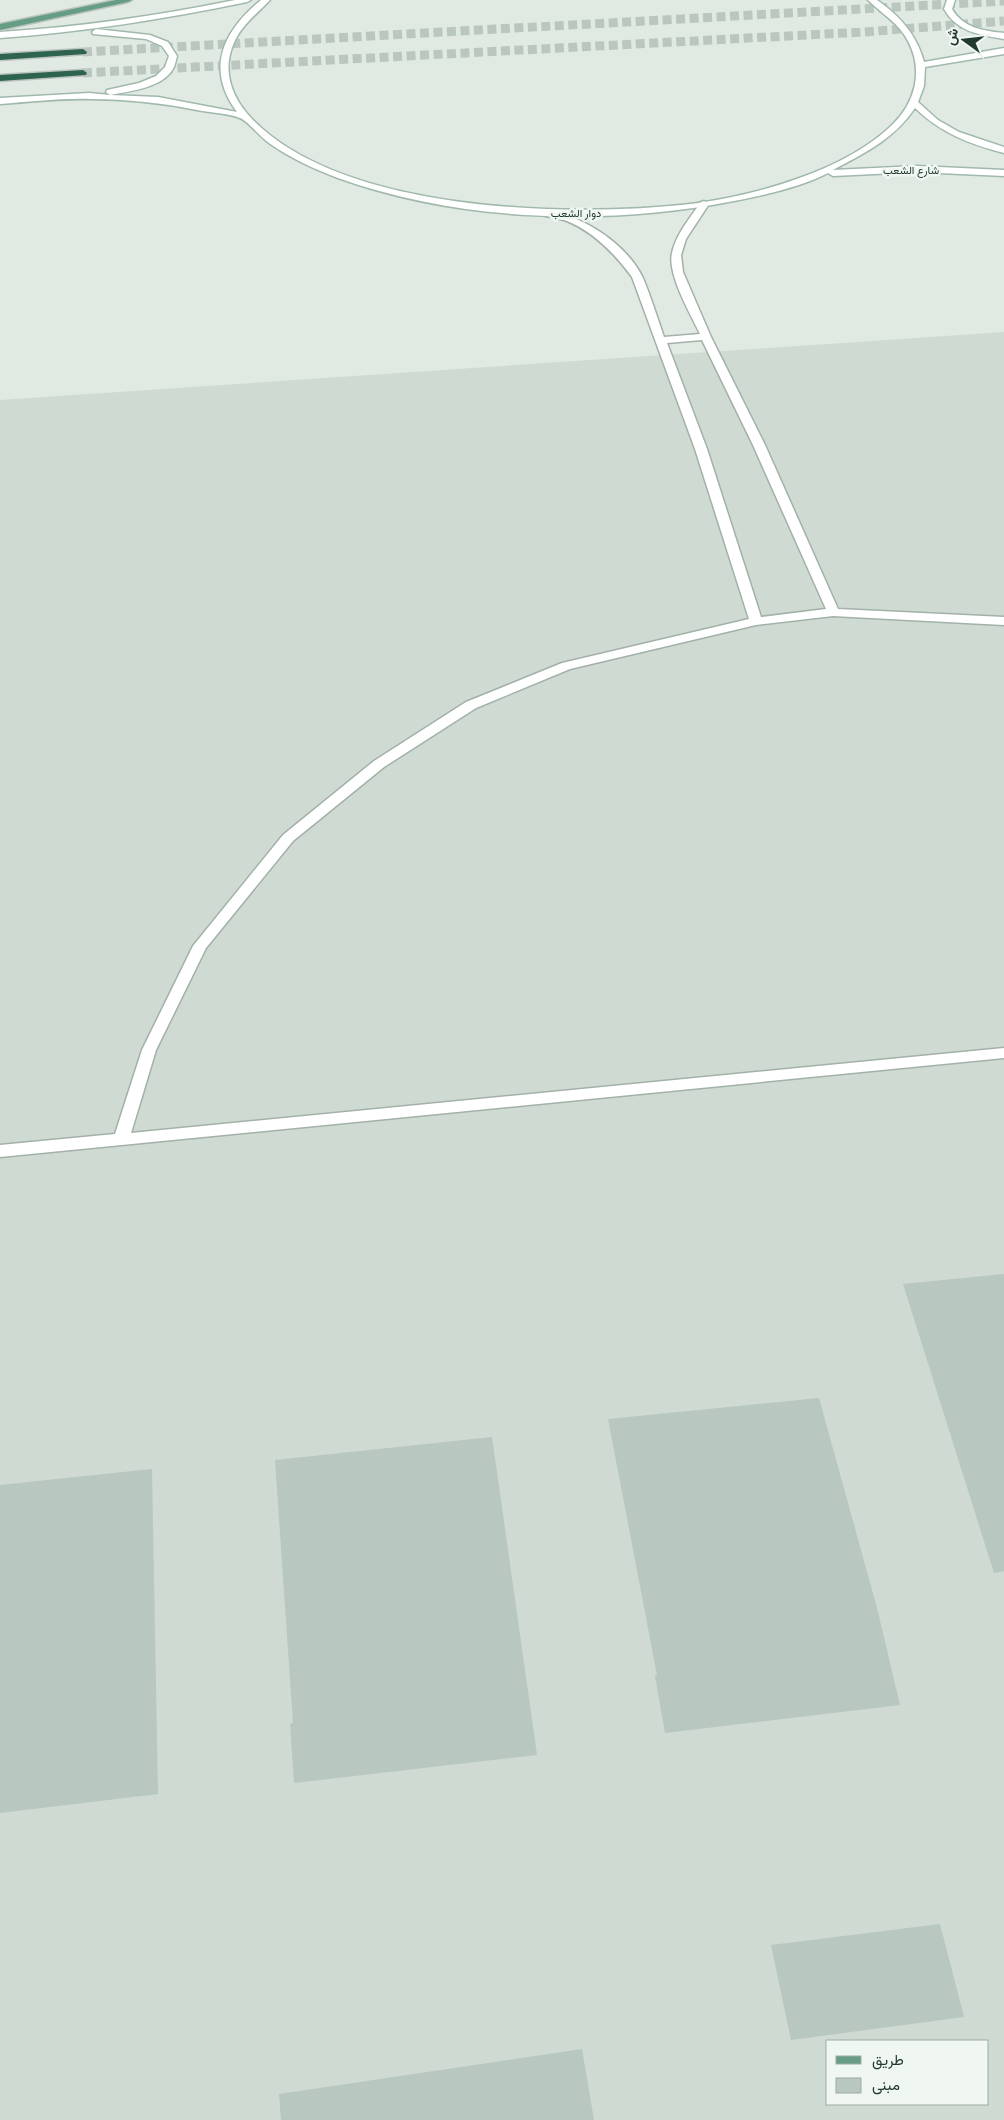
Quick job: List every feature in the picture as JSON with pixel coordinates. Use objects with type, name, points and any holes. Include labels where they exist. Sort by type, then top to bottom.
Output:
[{"type":"highway","points":[[0,57],[83,52]]},
{"type":"highway","points":[[0,78],[82,73]]},
{"type":"main road","points":[[0,27],[128,0]]},
{"type":"street","points":[[0,35],[44,32],[178,14],[247,0]]},
{"type":"street","name":"دوار الشعب","points":[[266,0],[254,9],[236,29],[226,50],[223,72],[229,94],[243,116],[254,128],[277,145],[305,161],[347,178],[420,198],[474,207],[531,212],[619,212],[704,204],[755,194],[844,164],[886,136],[902,120],[914,103],[921,84],[921,65],[914,44],[901,24],[872,0]]},
{"type":"street","points":[[951,0],[948,9],[953,18],[961,24],[985,33],[1004,36]]},
{"type":"street","points":[[44,32],[102,32],[147,37],[165,44],[172,56],[168,69],[160,76],[146,83],[89,96]]},
{"type":"street","points":[[921,65],[1004,51]]},
{"type":"street","points":[[0,101],[89,96],[158,100],[243,116]]},
{"type":"street","points":[[914,103],[935,122],[956,134],[1004,150]]},
{"type":"street","name":"شارع الشعب","points":[[818,174],[917,169],[1004,173]]},
{"type":"street","points":[[704,204],[681,239],[676,255],[678,272],[706,337],[759,445],[833,612]]},
{"type":"street","points":[[531,212],[558,214],[579,224],[614,248],[637,277],[701,449],[756,621]]},
{"type":"street","points":[[659,340],[706,337]]},
{"type":"street","points":[[121,1139],[149,1050],[200,946],[288,838],[379,764],[471,705],[566,666],[756,621],[833,612],[1004,621]]},
{"type":"street","points":[[0,1151],[1004,1053]]},
{"type":"shaded area","points":[[1004,332],[1004,2120],[0,2120],[0,400]]},
{"type":"building","points":[[1004,1274],[1004,1571],[994,1573],[903,1284]]},
{"type":"building","points":[[819,1398],[877,1608],[900,1705],[665,1733],[655,1676],[657,1675],[608,1419]]},
{"type":"building","points":[[492,1437],[537,1755],[294,1783],[290,1724],[293,1723],[275,1460]]},
{"type":"building","points":[[152,1469],[158,1794],[0,1813],[0,1485]]},
{"type":"building","points":[[940,1924],[964,2017],[791,2040],[771,1945]]},
{"type":"building","points":[[582,2049],[594,2120],[281,2120],[279,2094]]},
{"type":"tunnel","points":[[83,52],[1004,1]]},
{"type":"tunnel","points":[[83,73],[864,32],[1004,21]]}]
